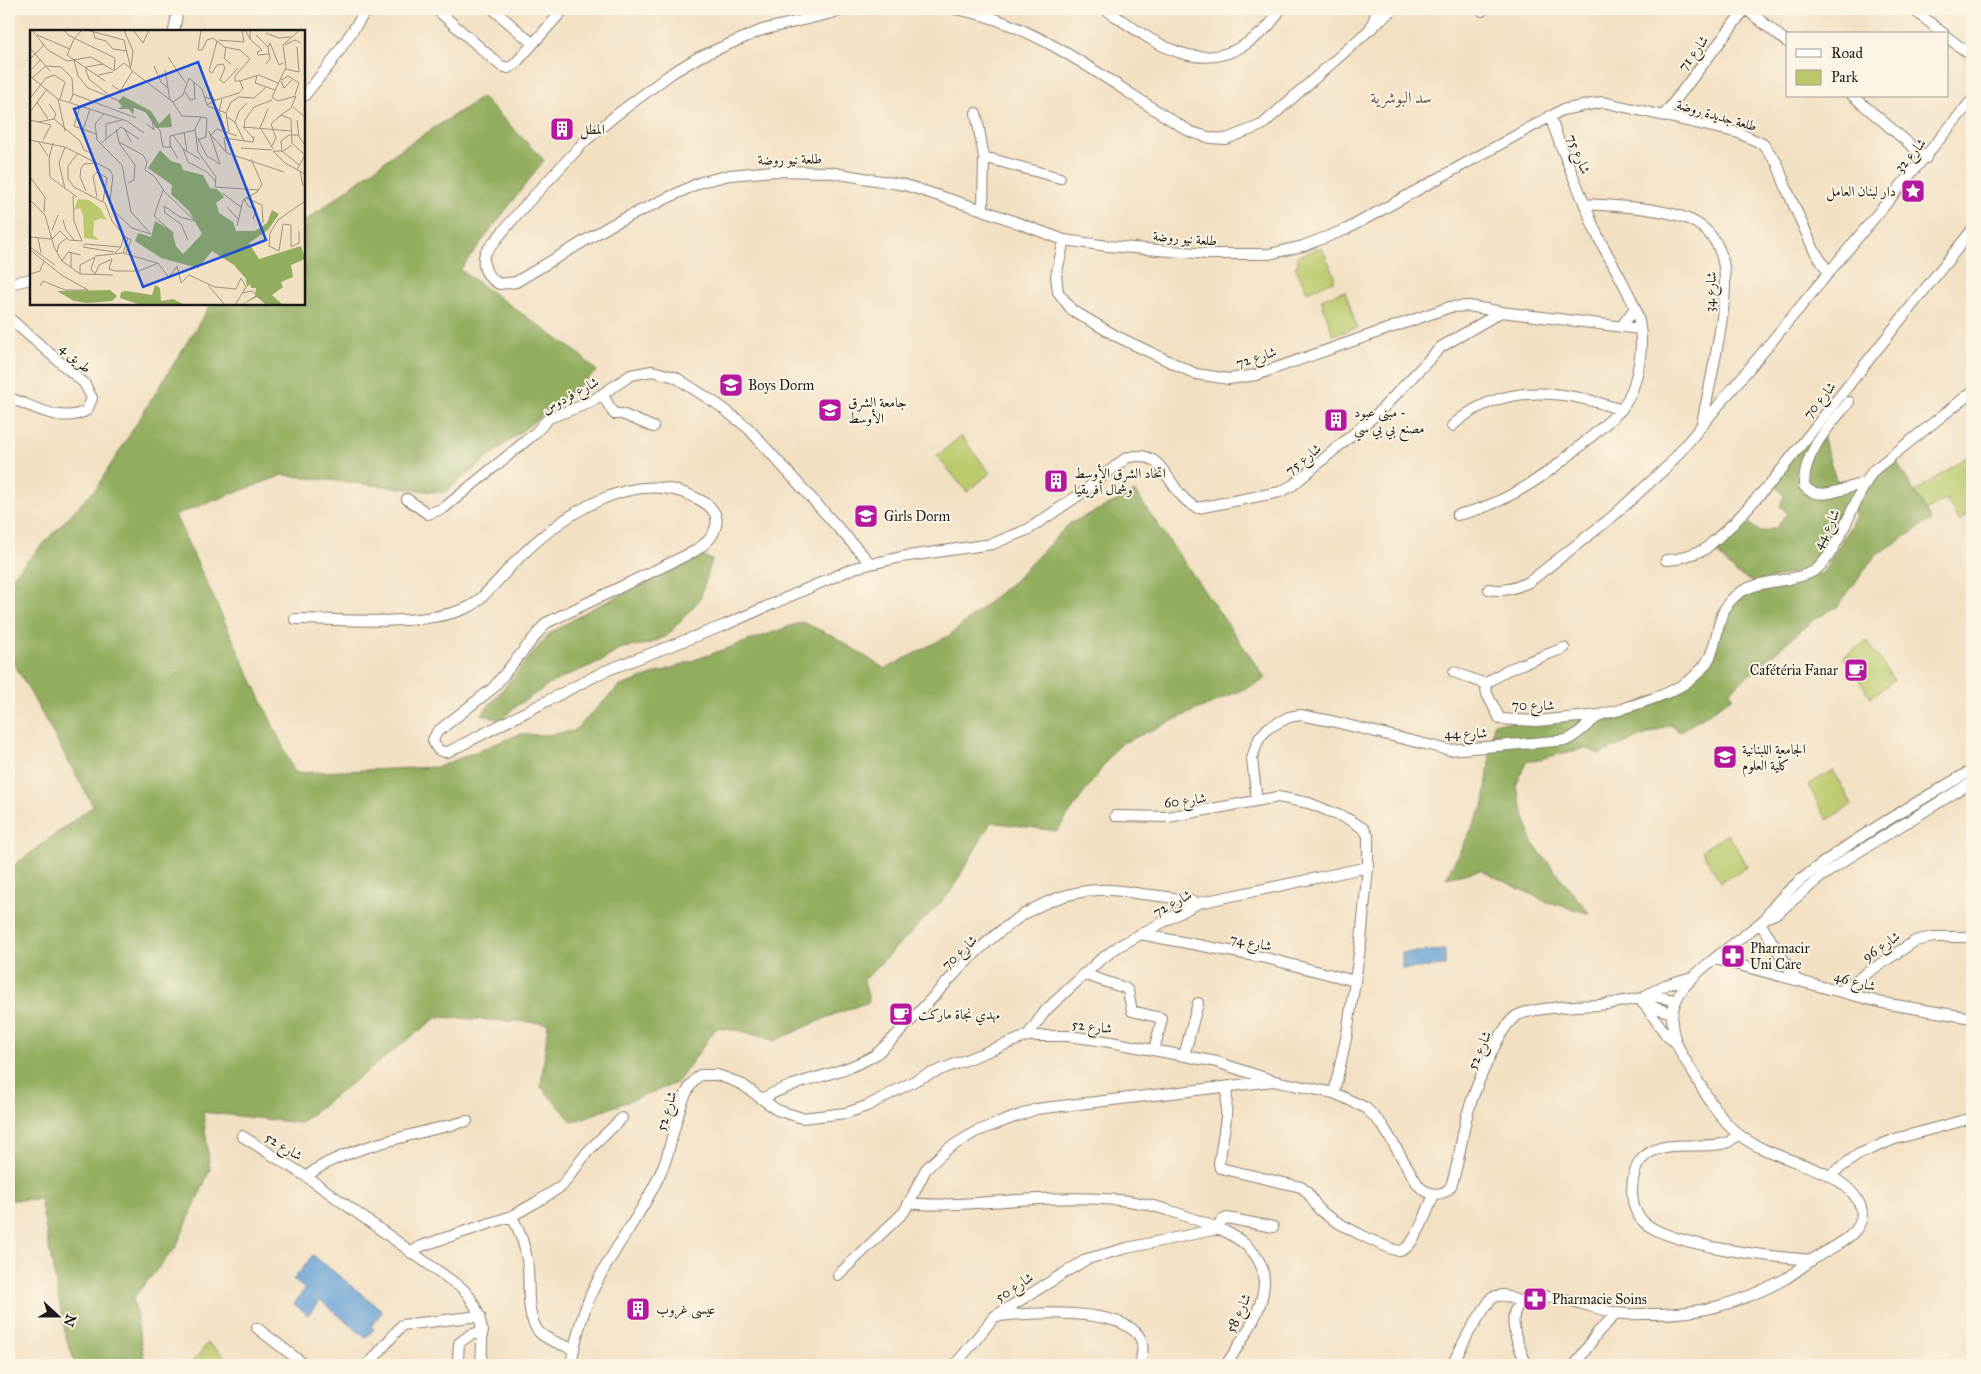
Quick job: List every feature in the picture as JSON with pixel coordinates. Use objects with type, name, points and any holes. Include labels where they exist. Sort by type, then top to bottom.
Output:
[{"type":"street","points":[[174,30],[178,9]]},
{"type":"street","points":[[305,95],[331,64],[367,9]]},
{"type":"street","points":[[436,9],[501,66],[511,67],[564,9]]},
{"type":"street","points":[[493,9],[532,43]]},
{"type":"street","points":[[579,9],[595,9]]},
{"type":"street","name":"طلعة نيو روضة","points":[[848,9],[762,30],[699,57],[645,92],[584,142],[519,212],[485,253],[483,260],[489,277],[499,284],[516,282],[613,224],[701,182],[730,174],[774,171],[828,172],[905,186],[983,210],[1064,240],[1108,246],[1217,254],[1269,254],[1303,246],[1347,229],[1550,116]]},
{"type":"street","points":[[955,9],[1000,19],[1059,50],[1192,132],[1211,138],[1226,139],[1262,125],[1393,9]]},
{"type":"street","points":[[1105,9],[1142,34],[1178,52],[1199,58],[1217,58],[1237,49],[1272,23],[1280,9]]},
{"type":"street","points":[[1370,29],[1378,9]]},
{"type":"street","name":"شارع 71","points":[[1664,115],[1746,9],[1786,41]]},
{"type":"street","points":[[1913,9],[1942,32]]},
{"type":"street","points":[[1948,38],[1972,56]]},
{"type":"street","points":[[1855,98],[1926,158]]},
{"type":"street","name":"شارع 32","points":[[1829,273],[1972,100]]},
{"type":"street","name":"طلعة جديدة روضة","points":[[1550,116],[1580,105],[1603,102],[1739,133],[1763,144],[1777,163],[1786,190],[1814,250],[1829,273]]},
{"type":"street","points":[[976,113],[984,157],[983,210]]},
{"type":"street","name":"شارع 75","points":[[1457,515],[1476,511],[1498,501],[1548,472],[1621,410],[1631,397],[1636,383],[1640,362],[1640,329],[1635,308],[1593,227],[1585,204],[1562,154],[1550,116]]},
{"type":"street","points":[[984,157],[1060,178]]},
{"type":"street","name":"شارع 34","points":[[1585,204],[1680,216],[1702,228],[1718,248],[1726,270],[1725,303],[1702,423]]},
{"type":"street","name":"شارع 70","points":[[1666,560],[1684,557],[1704,550],[1734,523],[1774,479],[1972,230]]},
{"type":"street","name":"شارع 72","points":[[1064,240],[1056,276],[1058,292],[1072,310],[1116,336],[1196,374],[1212,378],[1229,380],[1256,375],[1450,307],[1469,306],[1501,312]]},
{"type":"street","name":"شارع 34","points":[[1489,589],[1500,591],[1516,588],[1529,582],[1577,546],[1662,472],[1702,423],[1724,401],[1829,273]]},
{"type":"street","points":[[9,284],[30,279]]},
{"type":"street","points":[[1621,327],[1635,308]]},
{"type":"street","points":[[1501,312],[1640,329]]},
{"type":"street","name":"شارع 75","points":[[872,564],[901,557],[992,544],[1029,529],[1079,495],[1126,458],[1136,455],[1144,455],[1160,465],[1184,500],[1198,508],[1280,492],[1310,473],[1379,412],[1440,347],[1501,312]]},
{"type":"street","name":"طريق 4","points":[[9,318],[84,384],[92,398],[87,410],[73,416],[58,415],[9,398]]},
{"type":"street","name":"شارع فردوس","points":[[408,499],[428,514],[444,508],[533,434],[549,418],[589,403],[631,375],[652,371],[675,377],[720,406],[748,428],[872,564]]},
{"type":"street","name":"شارع 44","points":[[1257,801],[1252,759],[1256,746],[1260,737],[1268,728],[1289,717],[1300,715],[1331,721],[1449,750],[1567,740],[1578,735],[1602,714],[1623,709],[1674,689],[1696,674],[1710,658],[1724,610],[1741,592],[1765,583],[1812,572],[1821,566],[1835,545],[1863,483],[1884,461],[1972,392]]},
{"type":"street","points":[[602,394],[614,414],[622,414],[653,427]]},
{"type":"street","points":[[1452,426],[1476,407],[1508,396],[1571,395],[1621,410]]},
{"type":"street","points":[[1849,402],[1812,452],[1807,464],[1804,486],[1811,491],[1829,493],[1863,483]]},
{"type":"street","points":[[295,619],[420,620],[472,606],[539,538],[589,503],[635,489],[666,489],[685,492],[705,502],[715,512],[717,524],[714,535],[695,551],[546,623],[493,688],[437,732],[433,740],[435,747],[441,752],[448,752],[605,671],[725,625],[854,568],[872,564]]},
{"type":"street","points":[[854,568],[857,548]]},
{"type":"street","points":[[1454,672],[1485,684],[1507,670],[1564,648]]},
{"type":"street","name":"شارع 70","points":[[1485,684],[1487,694],[1500,718],[1536,721],[1602,714]]},
{"type":"street","points":[[1763,921],[1773,906],[1817,868],[1914,804],[1972,770]]},
{"type":"street","points":[[1676,1044],[1673,1034],[1672,1013],[1676,1000],[1684,987],[1695,976],[1763,921],[1779,912],[1822,876],[1972,782]]},
{"type":"street","points":[[1257,801],[1278,797],[1294,799],[1356,823],[1364,829],[1368,836],[1368,867],[1355,981],[1347,1034],[1334,1093]]},
{"type":"street","name":"شارع 60","points":[[1115,816],[1168,817],[1257,801]]},
{"type":"street","name":"شارع 72","points":[[1027,1036],[1046,1010],[1083,974],[1119,946],[1198,903],[1368,867]]},
{"type":"street","name":"شارع 70","points":[[762,1099],[787,1086],[860,1064],[875,1055],[961,968],[1010,924],[1026,912],[1050,901],[1101,890],[1184,899],[1198,903]]},
{"type":"street","points":[[1763,921],[1796,979]]},
{"type":"street","name":"شارع 74","points":[[1140,934],[1266,958],[1355,981]]},
{"type":"street","name":"شارع 96","points":[[1840,991],[1906,944],[1933,937],[1972,937]]},
{"type":"street","name":"شارع 46","points":[[1716,959],[1916,1010],[1972,1018]]},
{"type":"street","points":[[1083,974],[1122,986],[1128,992],[1132,1010],[1160,1018],[1161,1022],[1154,1050]]},
{"type":"street","points":[[1642,1000],[1665,985],[1695,976]]},
{"type":"street","points":[[1642,1000],[1658,996],[1676,1000]]},
{"type":"street","points":[[1642,1000],[1672,1013]]},
{"type":"street","points":[[1527,1365],[1515,1336],[1513,1323],[1521,1302],[1529,1297],[1539,1296],[1584,1304],[1617,1313],[1669,1314],[1700,1312],[1723,1306],[1764,1290],[1790,1276],[1851,1235],[1861,1216],[1861,1209],[1856,1196],[1829,1176],[1768,1151],[1738,1134],[1719,1112],[1676,1044],[1642,1000]]},
{"type":"street","name":"شارع 52","points":[[571,1365],[576,1336],[597,1282],[646,1204],[665,1162],[687,1089],[691,1082],[700,1075],[717,1075],[743,1085],[784,1114],[802,1118],[846,1113],[890,1095],[922,1076],[1027,1036],[1068,1036],[1217,1062],[1274,1081],[1334,1093],[1366,1108],[1383,1126],[1418,1185],[1424,1191],[1434,1194],[1445,1192],[1450,1186],[1468,1112],[1497,1040],[1513,1019],[1518,1015],[1543,1010],[1642,1000]]},
{"type":"street","points":[[1184,1056],[1198,1003]]},
{"type":"street","points":[[838,1276],[904,1212],[926,1169],[946,1150],[975,1132],[1036,1110],[1274,1081]]},
{"type":"street","points":[[1228,1087],[1220,1168],[1301,1187],[1311,1195],[1323,1213],[1395,1250],[1402,1251],[1407,1248],[1424,1220],[1434,1194]]},
{"type":"street","points":[[411,1253],[439,1240],[512,1216],[562,1186],[588,1151],[622,1118]]},
{"type":"street","points":[[1829,1176],[1859,1154],[1894,1139],[1972,1118]]},
{"type":"street","points":[[307,1177],[319,1167],[336,1159],[383,1143],[467,1121]]},
{"type":"street","points":[[1738,1134],[1727,1143],[1656,1149],[1646,1155],[1633,1178],[1634,1209],[1645,1223],[1681,1238],[1763,1256],[1812,1260]]},
{"type":"street","name":"شارع 52","points":[[242,1136],[307,1177],[463,1289],[472,1298],[480,1316],[482,1331],[481,1365]]},
{"type":"street","name":"شارع 58","points":[[909,1203],[932,1206],[955,1202],[1064,1199],[1128,1201],[1174,1212],[1219,1229],[1239,1239],[1257,1256],[1264,1284],[1254,1316],[1226,1365]]},
{"type":"street","points":[[512,1216],[520,1231],[527,1260],[530,1305],[535,1324],[540,1332],[548,1338],[574,1349]]},
{"type":"street","name":"شارع 50","points":[[995,1316],[1087,1259],[1127,1248],[1219,1229],[1221,1221],[1227,1218],[1273,1227]]},
{"type":"street","points":[[1452,1365],[1469,1332],[1492,1297],[1503,1295],[1521,1302]]},
{"type":"street","points":[[1575,1365],[1598,1332],[1617,1313]]},
{"type":"street","name":"شارع 50","points":[[995,1316],[1055,1314],[1104,1317],[1127,1325],[1138,1335],[1143,1347],[1140,1365]]},
{"type":"street","points":[[368,1365],[402,1325],[480,1316]]},
{"type":"street","points":[[955,1365],[995,1316]]},
{"type":"street","points":[[257,1328],[305,1365]]},
{"type":"street","points":[[454,1365],[458,1360],[460,1343],[482,1331]]},
{"type":"green space","points":[[482,97],[544,160],[460,270],[579,354],[597,371],[444,493],[283,475],[175,515],[295,773],[438,767],[520,734],[547,735],[574,731],[618,687],[802,622],[833,636],[885,669],[950,635],[1014,581],[1069,524],[1135,492],[1266,679],[1118,745],[1057,831],[991,822],[949,894],[864,980],[869,1002],[835,1014],[774,1041],[742,1031],[716,1028],[677,1083],[573,1122],[541,1087],[548,1023],[437,1017],[300,1123],[203,1112],[210,1170],[176,1247],[133,1298],[145,1365],[76,1365],[66,1337],[40,1199],[9,1200],[9,869],[93,806],[9,654],[9,580],[97,487],[210,305],[305,305],[305,221],[397,152]]},
{"type":"green space","points":[[1321,247],[1335,276],[1333,281],[1307,292],[1295,266],[1299,264],[1296,257]]},
{"type":"green space","points":[[1345,291],[1357,328],[1333,335],[1321,299]]},
{"type":"green space","points":[[1818,423],[1836,480],[1858,487],[1892,454],[1931,520],[1875,556],[1838,606],[1812,621],[1730,691],[1733,697],[1680,732],[1670,725],[1599,754],[1585,748],[1526,762],[1516,786],[1533,844],[1590,914],[1545,901],[1481,870],[1446,878],[1484,805],[1494,723],[1603,718],[1684,684],[1710,647],[1718,611],[1743,595],[1823,573],[1856,516],[1851,509],[1817,567],[1755,583],[1737,574],[1711,547],[1740,516],[1760,532],[1776,528],[1787,513],[1780,506],[1784,496],[1774,483]]},
{"type":"green space","points":[[961,436],[990,473],[967,492],[937,456]]},
{"type":"green space","points":[[1972,453],[1972,490],[1966,494],[1972,503],[1972,511],[1959,521],[1946,499],[1926,511],[1915,492]]},
{"type":"green space","points":[[703,556],[712,560],[700,599],[667,636],[648,644],[622,648],[603,660],[555,681],[519,704],[500,720],[482,714],[549,634],[589,610]]},
{"type":"green space","points":[[1867,641],[1894,680],[1871,697],[1843,657]]},
{"type":"green space","points":[[1833,770],[1852,805],[1827,820],[1808,785]]},
{"type":"green space","points":[[1728,834],[1747,867],[1720,882],[1702,850]]},
{"type":"green space","points":[[208,1343],[235,1365],[195,1365],[192,1363]]},
{"type":"water","points":[[1445,950],[1445,966],[1402,969],[1402,953]]},
{"type":"water","points":[[313,1255],[383,1311],[371,1326],[374,1329],[366,1338],[320,1300],[308,1315],[294,1304],[305,1289],[293,1280]]},
{"type":"place","name":"المطل","points":[[562,129]]},
{"type":"place","name":"دار لبنان العامل","points":[[1913,191]]},
{"type":"place","name":"Boys Dorm","points":[[731,385]]},
{"type":"place","name":"جامعة الشرق الأوسط","points":[[830,410]]},
{"type":"place","name":"مبنى عبود - مصنع بي بي سي","points":[[1336,420]]},
{"type":"place","name":"اتحاد الشرق الأوسط وشمال أفريقيا","points":[[1056,481]]},
{"type":"place","name":"Girls Dorm","points":[[866,516]]},
{"type":"place","name":"Cafétéria Fanar","points":[[1856,670]]},
{"type":"place","name":"الجامعة اللبنانية كلّية العلوم","points":[[1725,757]]},
{"type":"place","name":"Pharmacir Uni Care","points":[[1733,956]]},
{"type":"place","name":"مهدي نجاة ماركت","points":[[901,1014]]},
{"type":"place","name":"Pharmacie Soins","points":[[1535,1299]]},
{"type":"place","name":"عيسى غروب","points":[[638,1309]]},
{"type":"district","name":"سد البوشرية","points":[[1401,97]]}]
